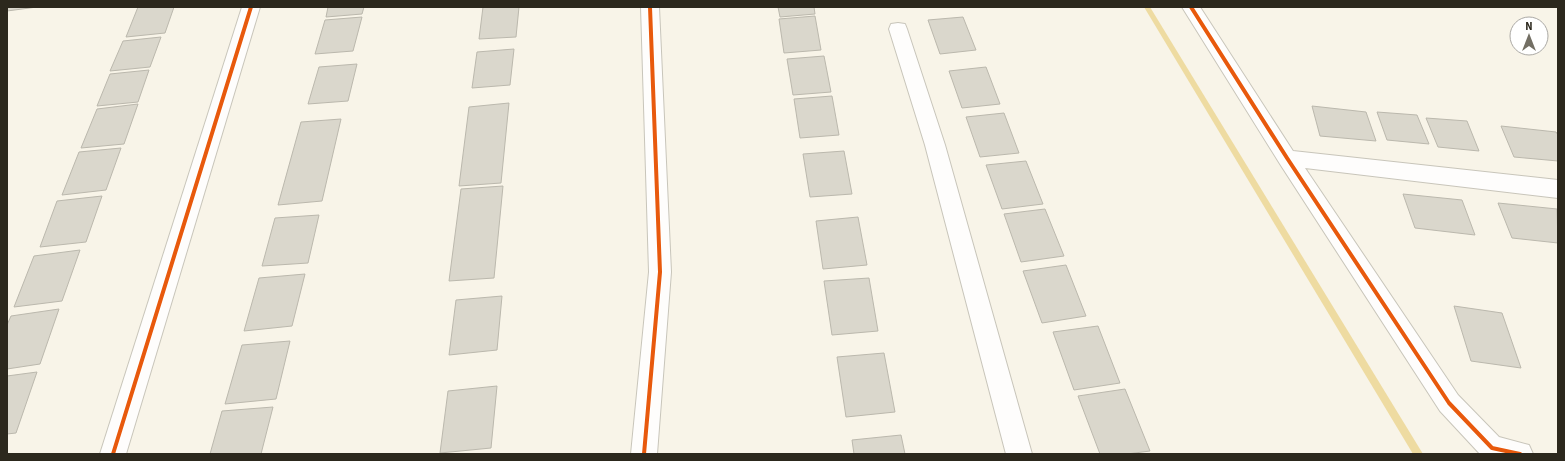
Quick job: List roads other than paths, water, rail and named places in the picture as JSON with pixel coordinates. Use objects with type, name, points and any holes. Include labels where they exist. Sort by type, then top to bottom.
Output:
[{"type":"street","points":[[113,454],[251,7]]},
{"type":"street","points":[[644,454],[660,272],[650,7]]},
{"type":"street","points":[[1191,7],[1287,158],[1449,403],[1492,448],[1520,454]]},
{"type":"street","points":[[898,29],[935,145],[1019,454]]},
{"type":"street","points":[[1287,158],[1558,189]]},
{"type":"waterway","points":[[1147,7],[1418,454]]}]
